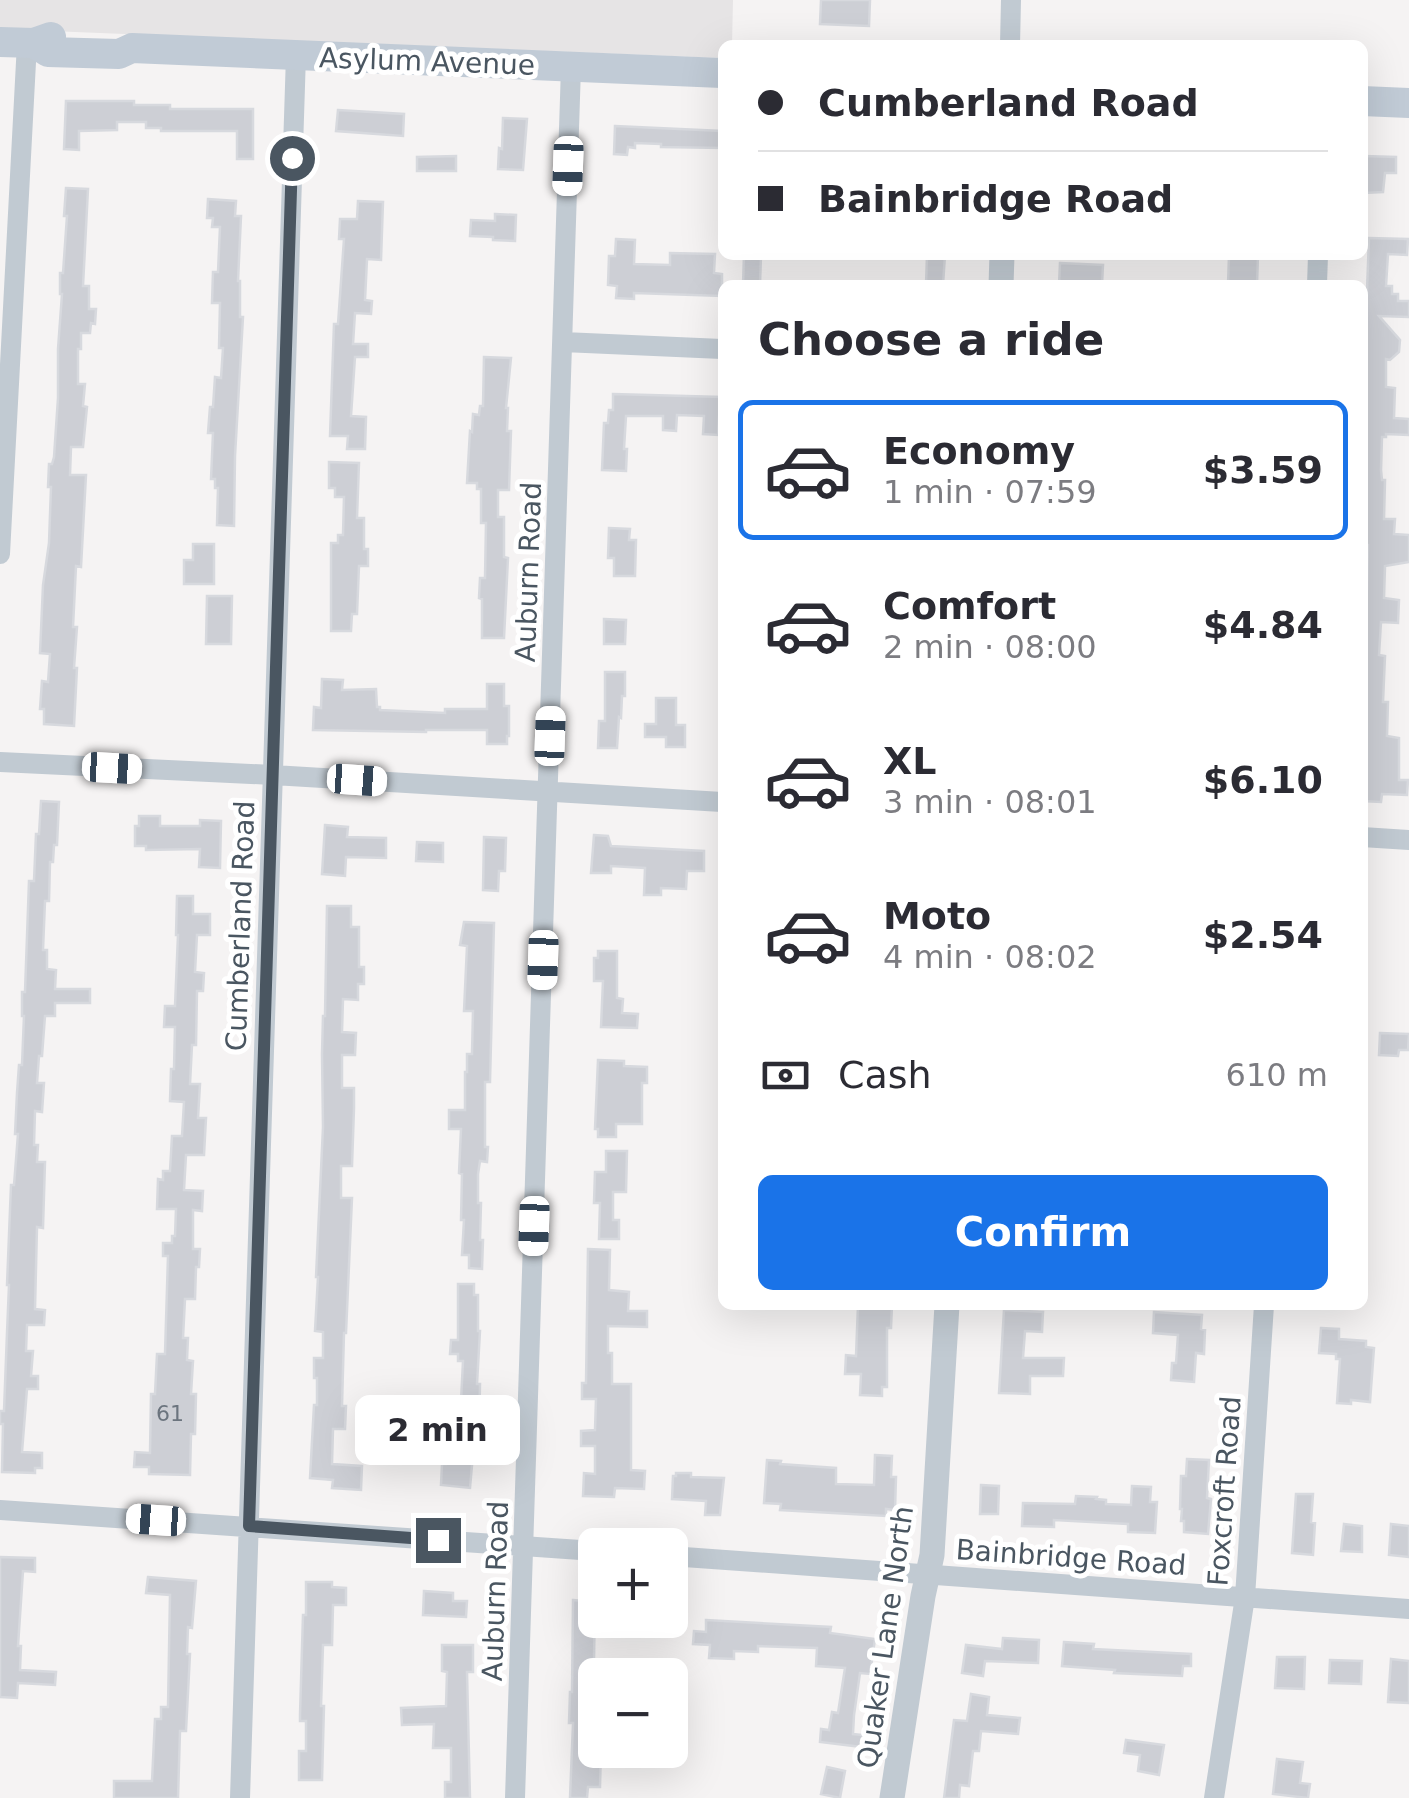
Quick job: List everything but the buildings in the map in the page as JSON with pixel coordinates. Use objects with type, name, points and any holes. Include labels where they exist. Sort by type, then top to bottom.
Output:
[{"type":"main road","name":"Asylum Avenue","points":[[21,43],[48,36],[119,39],[132,48],[718,74]]},
{"type":"main road","points":[[1368,100],[1409,103]]},
{"type":"street","points":[[1010,40],[1011,0]]},
{"type":"street","points":[[0,554],[21,43]]},
{"type":"street","name":"Cumberland Road","points":[[240,1798],[296,55]]},
{"type":"street","name":"Auburn Road","points":[[515,1798],[571,67]]},
{"type":"street","points":[[563,342],[718,349]]},
{"type":"street","points":[[0,762],[718,802]]},
{"type":"street","points":[[1368,837],[1409,840]]},
{"type":"street","name":"Quaker Lane North","points":[[892,1798],[932,1555],[947,1310]]},
{"type":"street","name":"Foxcroft Road","points":[[1214,1798],[1245,1597],[1264,1310]]},
{"type":"street","points":[[0,1510],[578,1550]]},
{"type":"street","name":"Bainbridge Road","points":[[688,1557],[1409,1609]]},
{"type":"shaded area","points":[[0,0],[733,0],[732,40],[718,40],[718,58],[0,29]]},
{"type":"route","points":[[292,158],[249,1526],[438,1540]]}]
